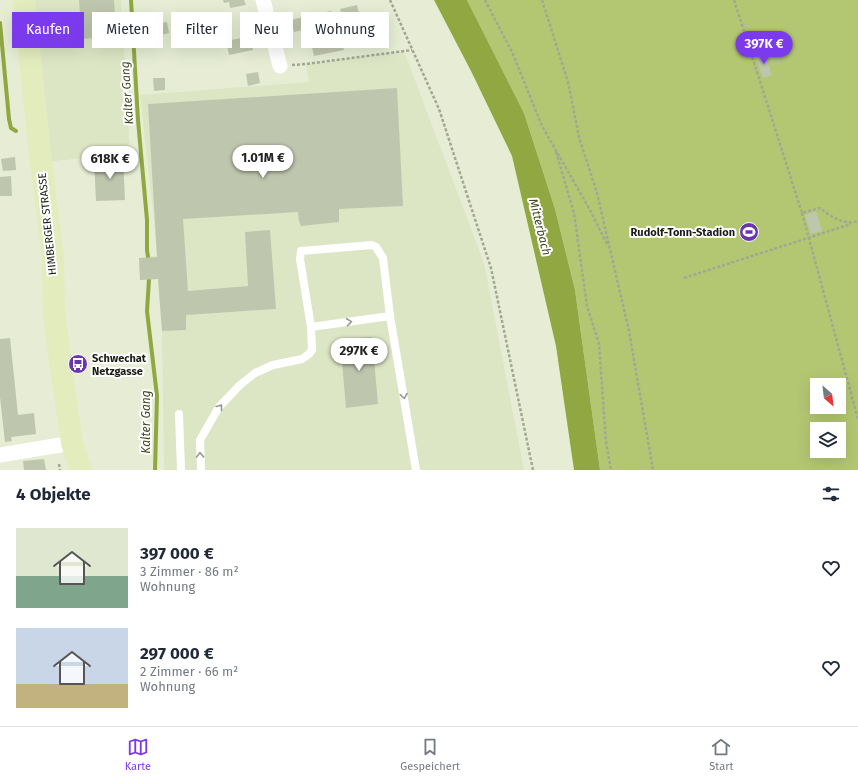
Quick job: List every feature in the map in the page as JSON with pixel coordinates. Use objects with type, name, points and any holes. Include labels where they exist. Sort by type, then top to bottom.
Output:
[{"type":"main road","name":"HIMBERGER STRASSE","points":[[24,0],[41,164],[53,257],[54,312],[72,443],[81,470]]},
{"type":"street","points":[[263,0],[280,66]]},
{"type":"street","points":[[0,455],[72,443]]},
{"type":"lane","points":[[201,470],[200,440],[219,407],[240,385],[255,374],[273,365],[302,359],[312,350],[311,327],[300,260],[301,251],[372,245],[376,246],[383,258],[390,316],[416,470]]},
{"type":"lane","points":[[311,327],[390,316]]},
{"type":"lane","points":[[179,414],[181,470]]},
{"type":"path","points":[[390,0],[439,108],[491,268],[533,470]]},
{"type":"path","points":[[485,0],[512,52],[542,126],[590,210],[610,250]]},
{"type":"path","points":[[542,0],[568,82],[580,137],[597,193],[629,331],[653,470]]},
{"type":"path","points":[[734,0],[802,213],[858,419]]},
{"type":"path","points":[[280,66],[412,50]]},
{"type":"path","points":[[556,152],[574,213],[587,306],[599,344],[606,442],[611,470]]},
{"type":"path","points":[[802,213],[820,208],[833,218],[852,223]]},
{"type":"path","points":[[684,278],[858,222]]},
{"type":"shaded area","points":[[27,0],[121,0],[122,12],[92,12],[92,48],[124,48],[130,153],[45,162],[32,48],[84,48],[84,12],[28,12]]},
{"type":"shaded area","name":"Rudolf-Tonn-Stadion","points":[[467,0],[858,0],[858,470],[600,470],[575,290],[555,209],[524,113]]},
{"type":"shaded area","points":[[404,51],[484,263],[524,470],[164,470],[162,331],[158,279],[140,280],[139,258],[157,256],[140,95],[309,82],[306,64]]},
{"type":"water","name":"Mitterbach","points":[[434,0],[467,0],[524,113],[555,209],[575,290],[600,470],[574,470],[556,346],[512,156],[471,71]]},
{"type":"building","points":[[79,0],[114,0],[115,12],[92,12],[92,38],[84,39],[84,12],[80,12]]},
{"type":"building","points":[[223,0],[244,0],[246,5],[230,8],[229,2],[224,3]]},
{"type":"building","points":[[357,5],[359,12],[341,12],[340,9]]},
{"type":"building","points":[[301,18],[301,30],[294,32],[293,20]]},
{"type":"building","points":[[167,22],[169,33],[163,34],[163,23]]},
{"type":"building","points":[[240,38],[240,48],[253,48],[253,50],[229,55],[228,48],[232,48],[232,40]]},
{"type":"building","points":[[312,48],[344,48],[344,50],[314,56]]},
{"type":"building","points":[[764,52],[772,75],[763,78],[755,55]]},
{"type":"building","points":[[258,72],[260,83],[248,86],[246,74]]},
{"type":"building","points":[[153,78],[165,78],[165,90],[154,91]]},
{"type":"building","points":[[397,88],[403,206],[339,209],[339,222],[301,226],[298,212],[183,219],[188,291],[248,286],[245,232],[270,230],[276,309],[186,315],[186,330],[162,331],[158,279],[140,280],[139,258],[157,257],[148,104]]},
{"type":"building","points":[[15,157],[16,170],[3,171],[1,159]]},
{"type":"building","points":[[123,158],[125,200],[96,201],[94,159]]},
{"type":"building","points":[[11,176],[12,196],[0,196],[0,177]]},
{"type":"building","points":[[816,211],[822,231],[811,234],[805,215]]},
{"type":"building","points":[[372,337],[378,404],[346,408],[340,339]]},
{"type":"building","points":[[10,338],[18,415],[34,413],[36,434],[11,437],[12,441],[5,442],[0,397],[0,339]]},
{"type":"building","points":[[44,459],[46,470],[24,470],[23,461]]},
{"type":"waterway","name":"Kalter Gang","points":[[131,0],[138,120],[147,220],[148,257]]},
{"type":"waterway","points":[[0,23],[9,119],[11,128],[16,131]]},
{"type":"waterway","name":"Kalter Gang","points":[[149,279],[147,311],[157,396],[155,470]]},
{"type":"place","name":"Rudolf-Tonn-Stadion","points":[[749,232]]},
{"type":"place","name":"Schwechat Netzgasse","points":[[78,364]]}]
